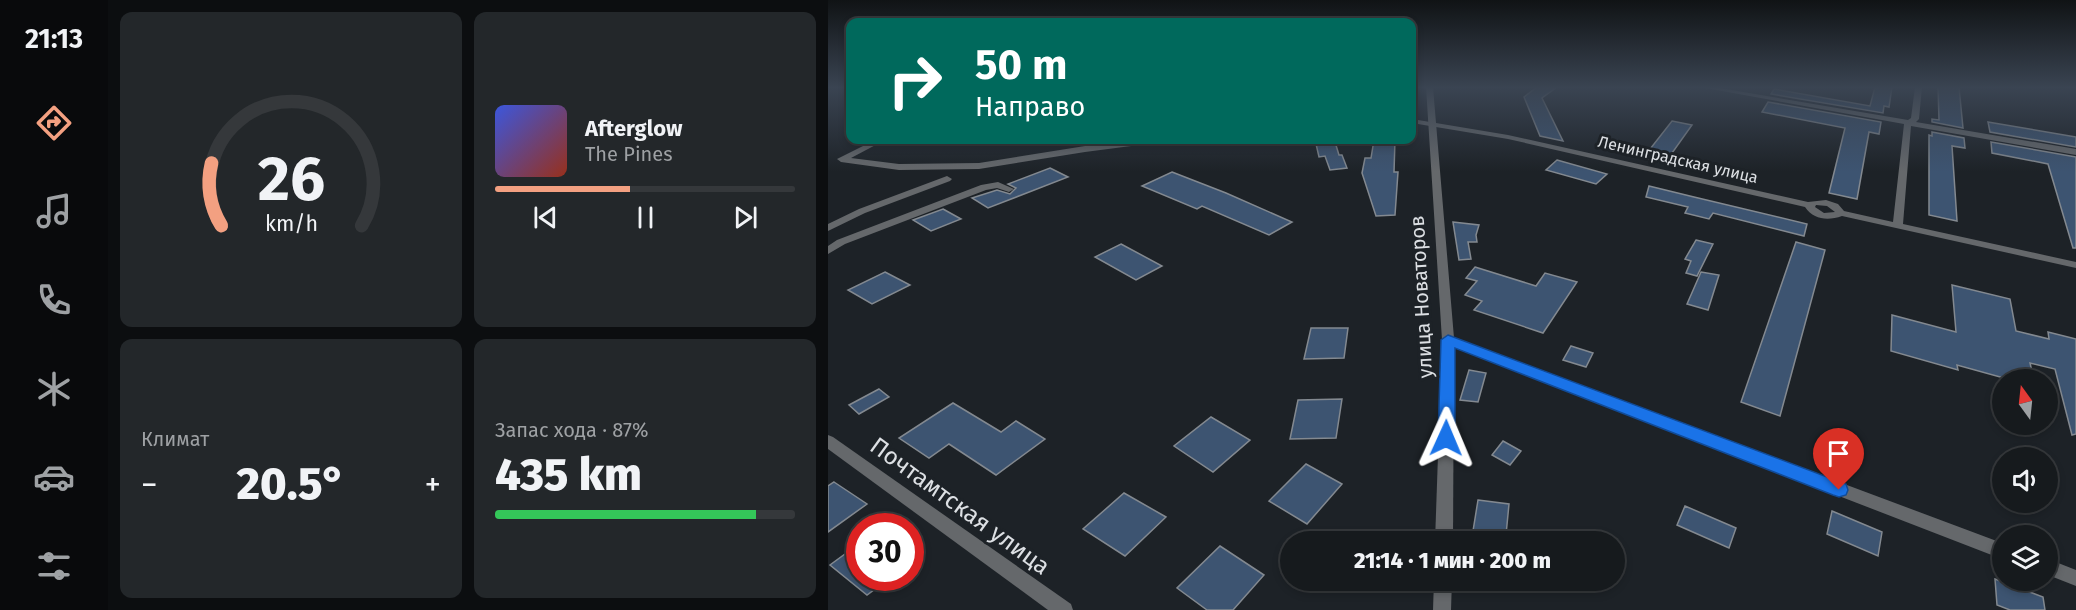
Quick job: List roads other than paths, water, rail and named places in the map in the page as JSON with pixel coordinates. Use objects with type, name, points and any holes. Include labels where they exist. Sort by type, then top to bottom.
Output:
[{"type":"street","name":"улица Новаторов","points":[[1432,115],[1448,340],[1444,531]]},
{"type":"street","points":[[1868,115],[2076,152]]},
{"type":"street","points":[[1898,226],[1907,125],[1912,123],[1915,115]]},
{"type":"street","name":"Ленинградская улица","points":[[1416,122],[1508,137],[1809,205],[1815,202],[1827,203],[1837,207],[1841,213],[2076,265]]},
{"type":"street","points":[[873,144],[842,159],[899,167],[979,166],[1085,148],[1124,144]]},
{"type":"street","points":[[828,228],[862,211],[947,179]]},
{"type":"street","points":[[828,251],[852,238],[984,187],[998,185],[1010,189]]},
{"type":"street","points":[[1448,340],[1992,547]]},
{"type":"street","name":"Почтамтская улица","points":[[828,441],[1064,610]]},
{"type":"street","points":[[2058,571],[2076,578]]},
{"type":"street","points":[[1442,610],[1443,591]]}]
